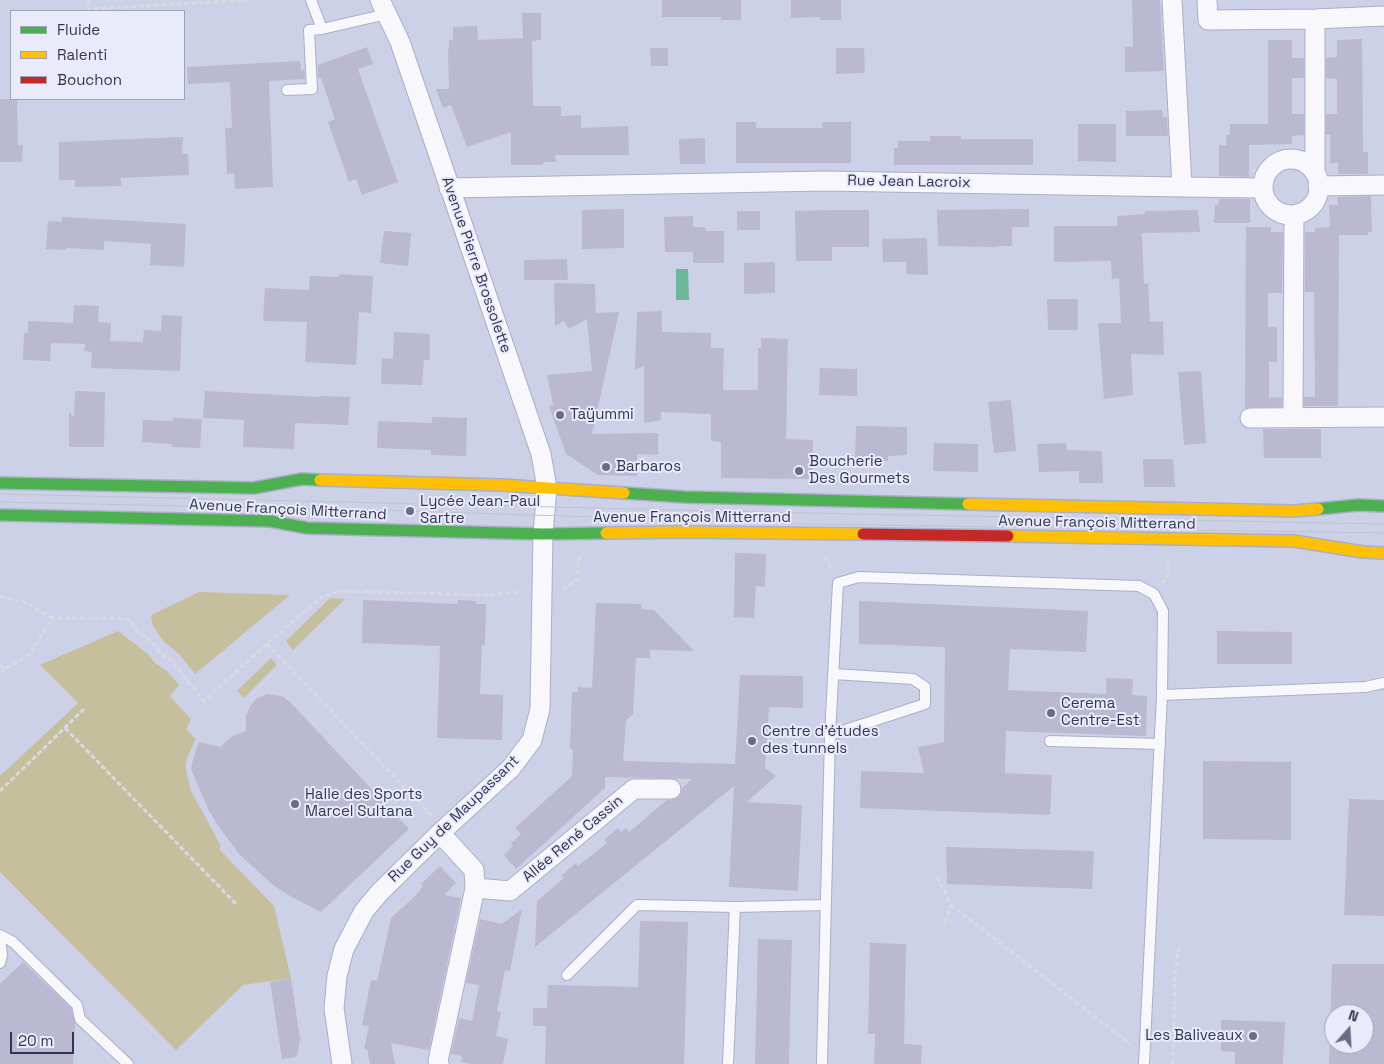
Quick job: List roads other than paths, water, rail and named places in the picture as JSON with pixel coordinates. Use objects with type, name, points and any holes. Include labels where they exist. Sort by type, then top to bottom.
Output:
[{"type":"street","points":[[1172,0],[1182,187]]},
{"type":"street","points":[[1207,0],[1208,20],[1384,16]]},
{"type":"street","name":"Avenue Pierre Brossolette","points":[[383,7],[400,42],[541,454],[547,488],[543,534]]},
{"type":"street","points":[[1315,19],[1316,179],[1318,194],[1314,202],[1302,213],[1294,215],[1276,211],[1264,197],[1264,179],[1274,164],[1282,160],[1292,159],[1300,161],[1308,166],[1316,179]]},
{"type":"street","points":[[1316,179],[1384,185]]},
{"type":"street","name":"Rue Jean Lacroix","points":[[449,188],[825,181],[1263,188]]},
{"type":"street","points":[[1293,418],[1294,215]]},
{"type":"street","points":[[1250,418],[1384,417]]},
{"type":"street","name":"Avenue François Mitterrand","points":[[0,483],[254,488],[302,479],[502,485],[684,497],[1294,511],[1358,505],[1384,506]]},
{"type":"street","name":"Avenue François Mitterrand","points":[[0,515],[270,521],[307,528],[543,534],[680,532],[1294,541],[1363,552],[1384,552]]},
{"type":"street","name":"Rue Guy de Maupassant","points":[[342,1064],[334,1008],[337,976],[344,950],[364,911],[380,892],[442,831],[511,768],[532,740],[540,709],[543,534]]},
{"type":"street","name":"Allée René Cassin","points":[[475,888],[510,891],[634,789],[671,789]]},
{"type":"street","points":[[438,1064],[475,888],[474,870],[442,831]]},
{"type":"lane","points":[[311,0],[322,29]]},
{"type":"lane","points":[[287,90],[312,89],[309,30],[322,29],[383,7]]},
{"type":"lane","points":[[822,1064],[830,735],[838,582],[859,577],[1139,586],[1154,594],[1163,611],[1162,696],[1144,1059]]},
{"type":"lane","points":[[830,735],[925,704],[925,687],[913,679],[834,674]]},
{"type":"lane","points":[[1162,696],[1366,687],[1384,683]]},
{"type":"lane","points":[[1050,741],[1160,744]]},
{"type":"lane","points":[[567,975],[637,905],[735,907],[826,905]]},
{"type":"lane","points":[[728,1064],[735,907]]},
{"type":"lane","points":[[0,936],[2,955],[0,963]]},
{"type":"lane","points":[[0,936],[13,942],[78,1005],[80,1019],[128,1064]]},
{"type":"tram line","points":[[0,494],[1384,524]]},
{"type":"tram line","points":[[0,502],[410,511],[807,524],[1384,533]]},
{"type":"place","name":"Taÿummi","points":[[560,415]]},
{"type":"place","name":"Barbaros","points":[[606,467]]},
{"type":"place","name":"Boucherie Des Gourmets","points":[[799,471]]},
{"type":"place","name":"Lycée Jean-Paul Sartre","points":[[410,511]]},
{"type":"place","name":"Cerema Centre-Est","points":[[1051,713]]},
{"type":"place","name":"Centre d'études des tunnels","points":[[752,741]]},
{"type":"place","name":"Halle des Sports Marcel Sultana","points":[[295,804]]},
{"type":"place","name":"Les Baliveaux","points":[[1253,1036]]}]
